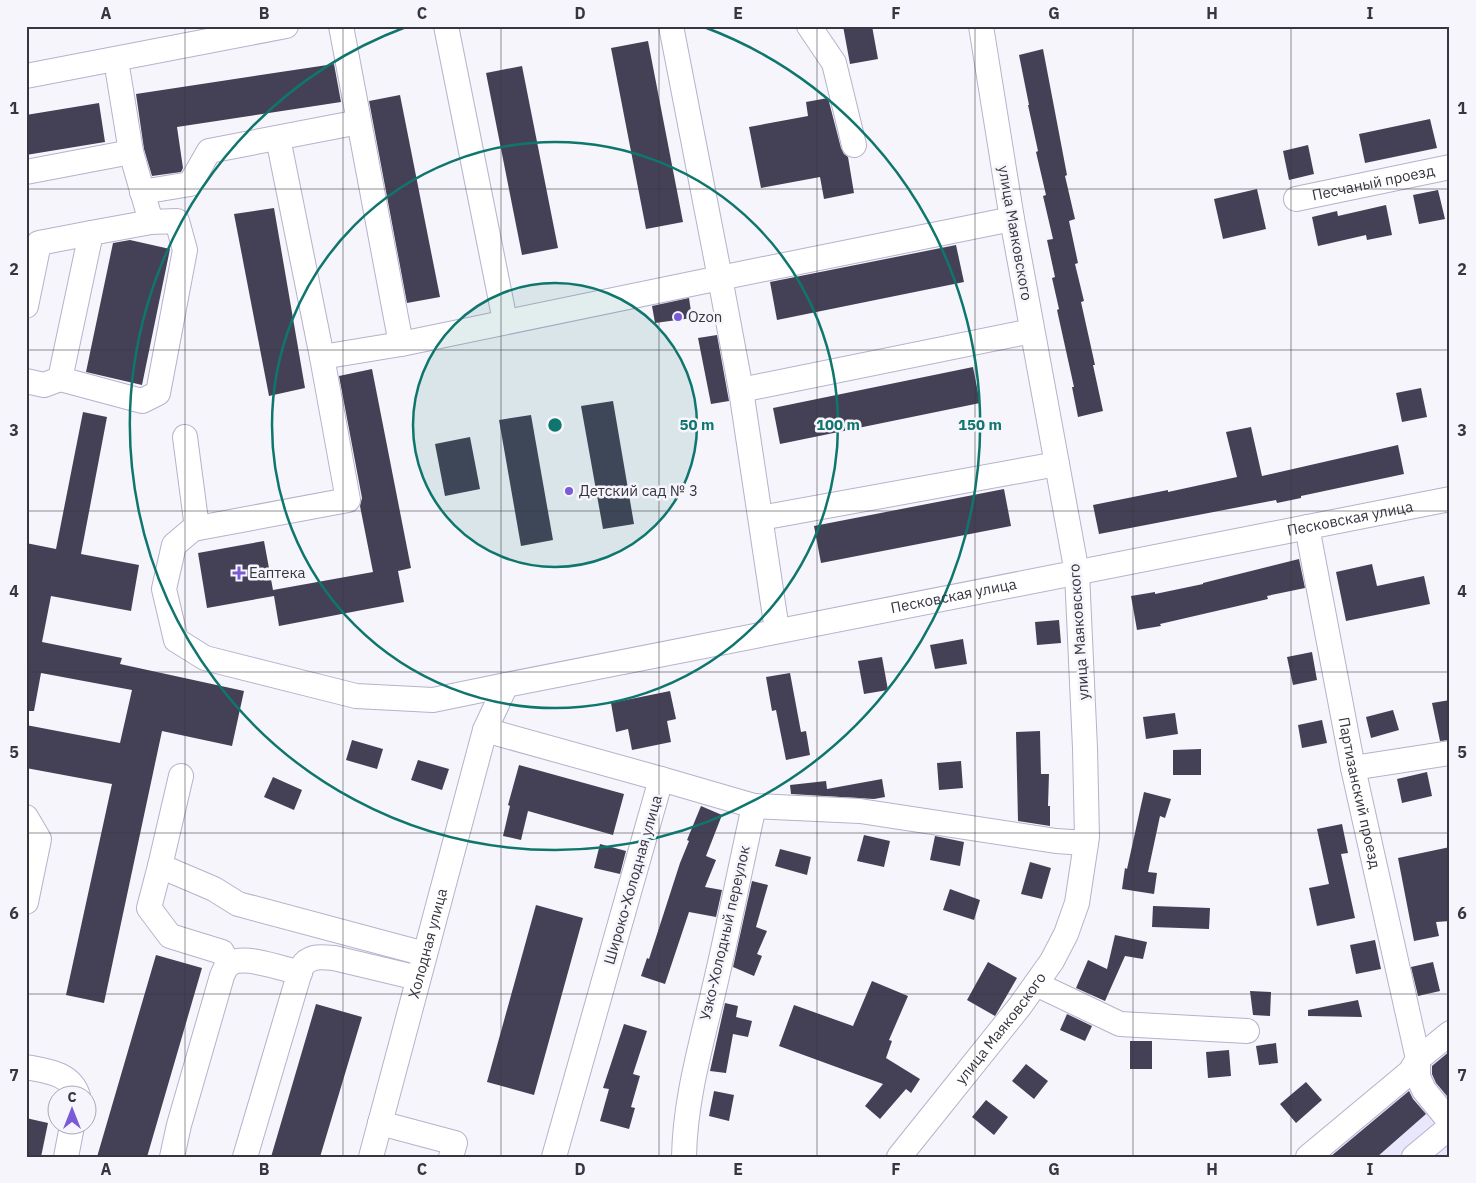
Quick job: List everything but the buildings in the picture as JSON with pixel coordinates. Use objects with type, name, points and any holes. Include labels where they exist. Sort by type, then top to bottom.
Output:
[{"type":"street","points":[[26,76],[286,26]]},
{"type":"street","points":[[341,26],[401,344]]},
{"type":"street","points":[[446,26],[505,321]]},
{"type":"street","points":[[671,26],[741,390],[777,630]]},
{"type":"street","points":[[809,26],[834,62],[854,145]]},
{"type":"street","name":"улица Маяковского","points":[[899,1157],[1020,1006],[1052,961],[1066,934],[1077,903],[1086,843],[1085,748],[1077,573],[1012,219],[981,26]]},
{"type":"street","points":[[116,60],[131,152],[151,222]]},
{"type":"street","points":[[142,192],[190,184],[209,150],[360,122]]},
{"type":"street","points":[[186,437],[197,528],[348,500],[322,356],[278,138]]},
{"type":"street","points":[[26,172],[131,152]]},
{"type":"street","name":"Песчаный проезд","points":[[1296,199],[1450,167]]},
{"type":"street","points":[[322,356],[401,344],[505,321],[1012,219]]},
{"type":"street","points":[[26,306],[39,243],[151,222],[177,221],[185,250],[158,392],[142,401],[60,379],[44,385],[26,381]]},
{"type":"street","points":[[60,379],[91,233]]},
{"type":"street","points":[[741,390],[1032,331]]},
{"type":"street","points":[[760,518],[1057,464]]},
{"type":"street","name":"Песковская улица","points":[[197,528],[193,529],[174,545],[164,589],[176,640],[205,658],[356,696],[433,700],[777,630],[1450,499]]},
{"type":"street","name":"Партизанский проезд","points":[[1307,527],[1353,768],[1418,1059],[1418,1077],[1424,1090],[1450,1122]]},
{"type":"street","points":[[485,730],[506,685]]},
{"type":"street","name":"Широко-Холодная улица","points":[[485,730],[661,779],[554,1157]]},
{"type":"street","name":"Холодная улица","points":[[371,1157],[485,730]]},
{"type":"street","points":[[1353,768],[1450,752]]},
{"type":"street","points":[[181,776],[149,908],[170,936],[222,952],[229,964]]},
{"type":"street","points":[[661,779],[754,806],[860,810],[1056,841],[1086,843]]},
{"type":"street","name":"Узко-Холодный переулок","points":[[684,1157],[685,1131],[694,1068],[715,985],[754,806]]},
{"type":"street","points":[[26,817],[39,839],[26,902]]},
{"type":"street","points":[[160,866],[214,889],[238,904],[425,954]]},
{"type":"street","points":[[245,1157],[300,973],[306,961],[322,957],[334,958],[418,978]]},
{"type":"street","points":[[229,964],[247,961],[300,973]]},
{"type":"street","points":[[172,1157],[179,1125],[222,976],[229,964]]},
{"type":"street","points":[[1036,984],[1120,1024],[1247,1031]]},
{"type":"street","points":[[1308,1157],[1410,1072],[1418,1059],[1450,1033]]},
{"type":"street","points":[[26,1067],[54,1072],[69,1080],[72,1086]]},
{"type":"street","points":[[380,1124],[455,1143],[451,1157]]},
{"type":"street","points":[[1428,1152],[1450,1127]]},
{"type":"street","points":[[66,1157],[70,1136]]},
{"type":"shaded area","points":[[1450,1042],[1450,1157],[1312,1157]]},
{"type":"place","name":"Ozon","points":[[678,317]]},
{"type":"place","name":"Детский сад № 3","points":[[569,491]]},
{"type":"place","name":"Еаптека","points":[[239,573]]}]
